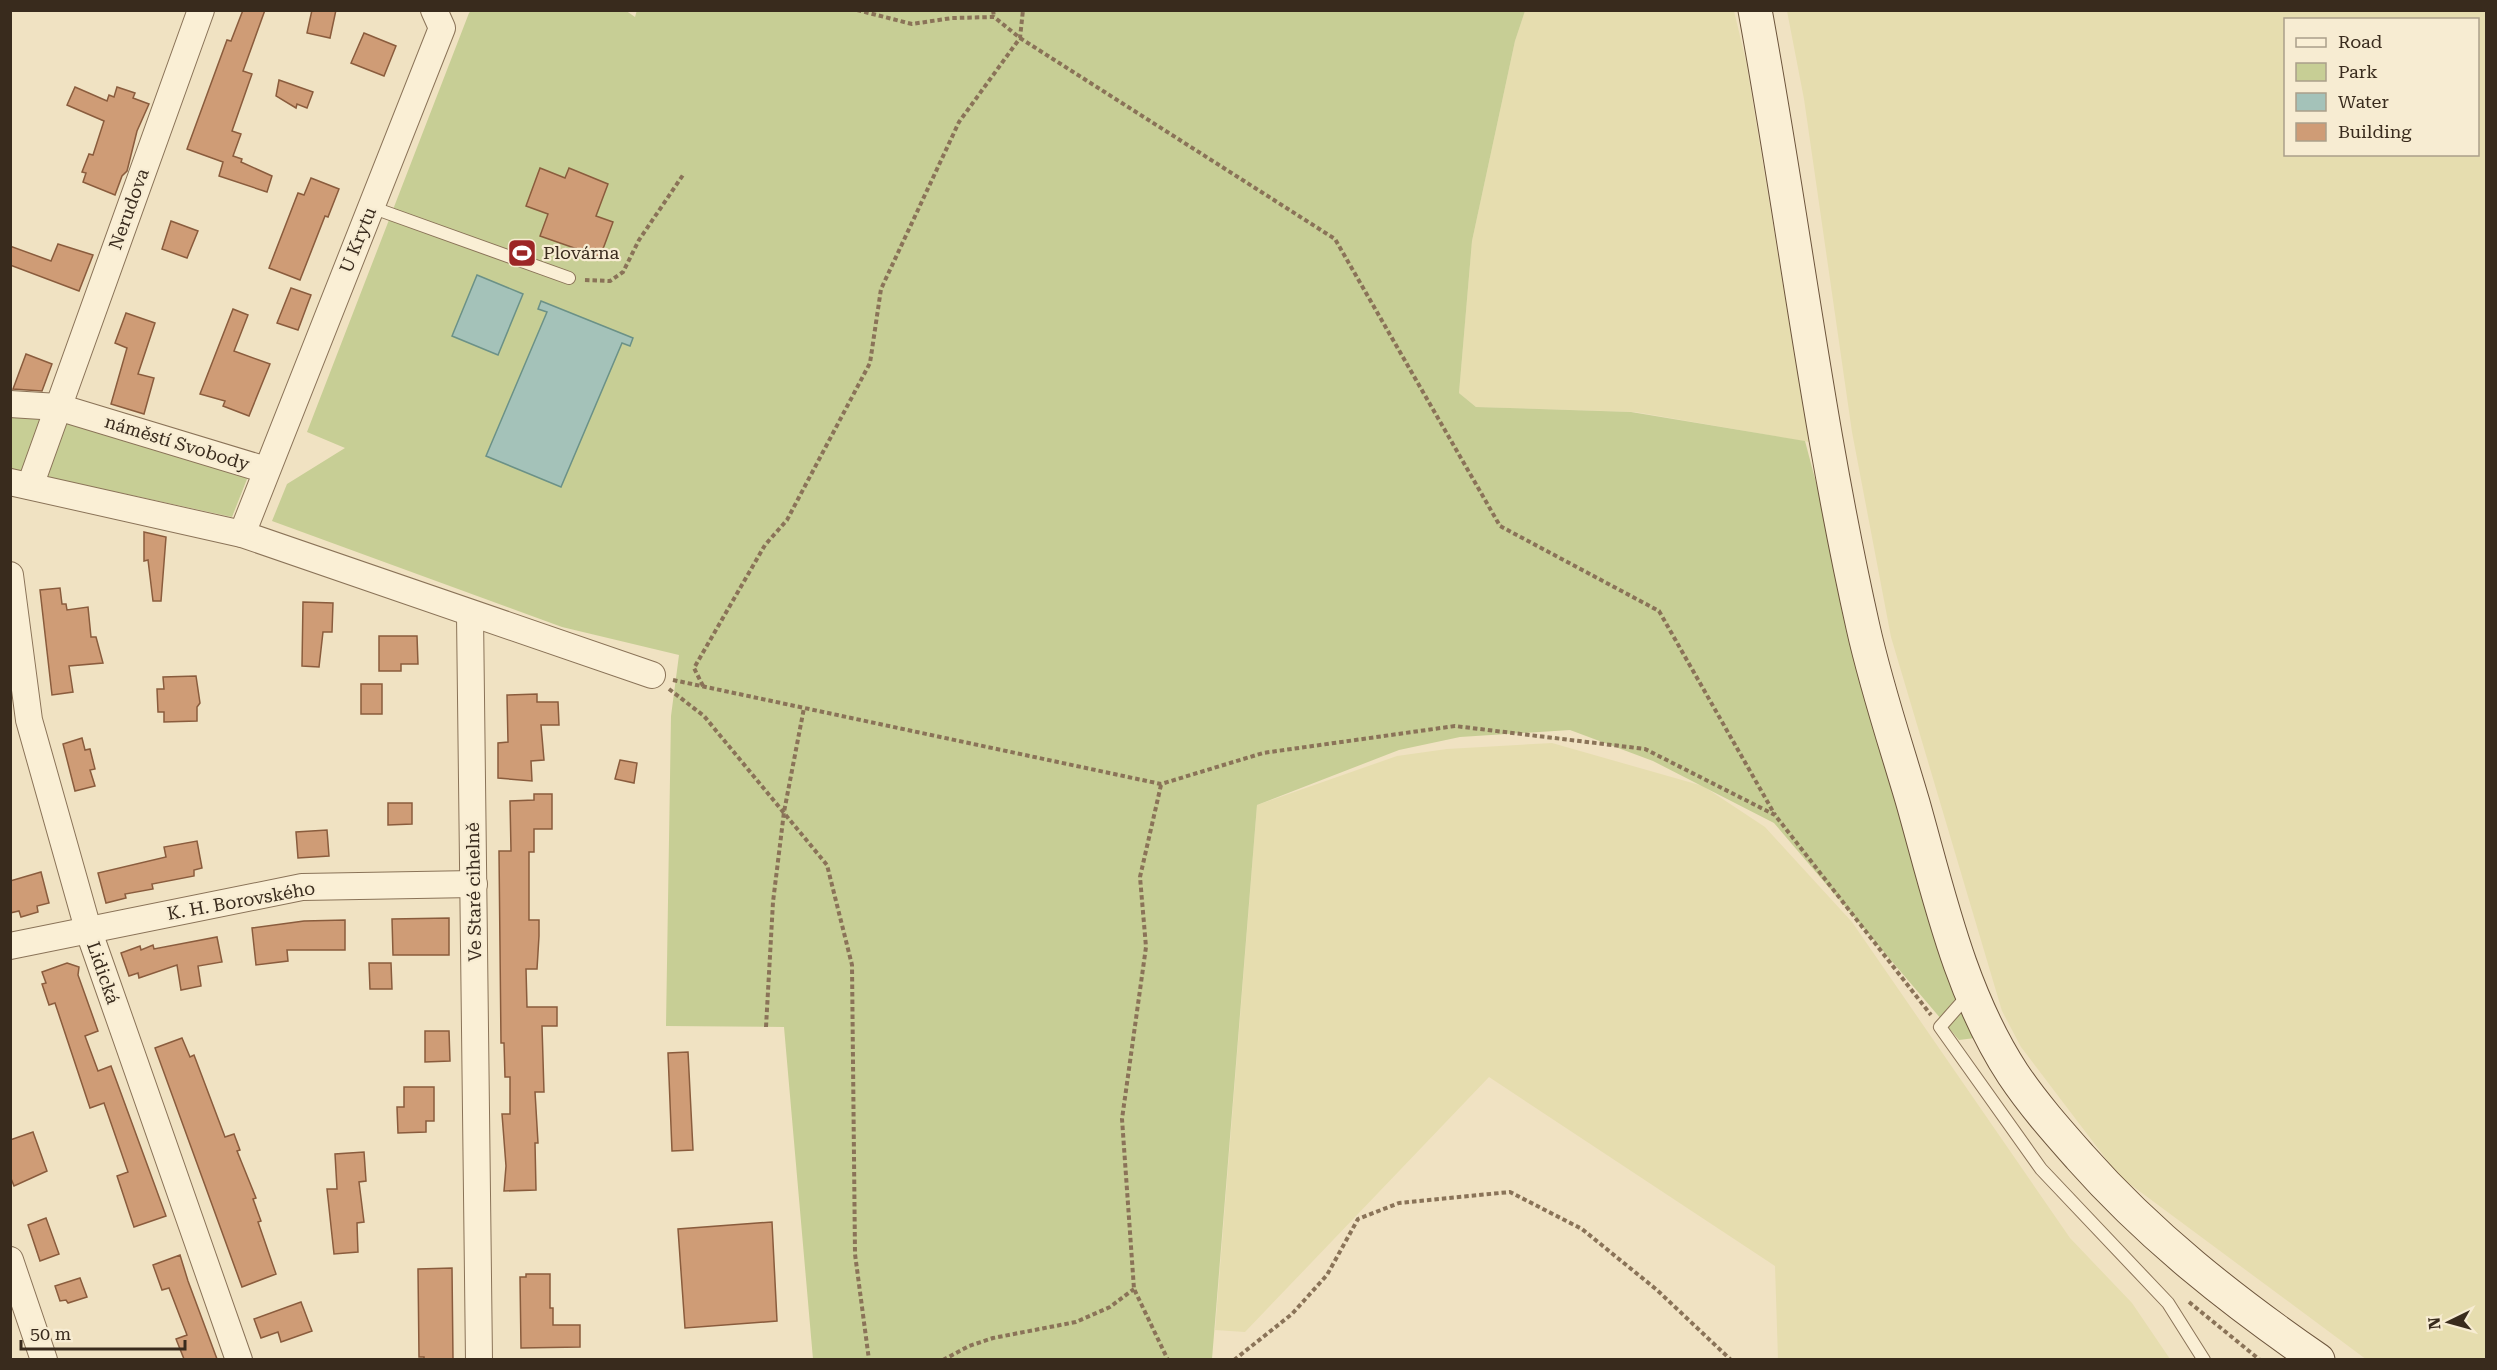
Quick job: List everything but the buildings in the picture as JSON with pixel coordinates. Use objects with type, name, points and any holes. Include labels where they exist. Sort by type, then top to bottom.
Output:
[{"type":"street","name":"Nerudova","points":[[58,407],[201,10]]},
{"type":"street","name":"U Krytu","points":[[266,470],[442,28],[434,10]]},
{"type":"street","points":[[1755,10],[1820,411],[1864,630],[1951,937],[1971,992],[2012,1072],[2046,1119],[2113,1194],[2180,1257],[2258,1319],[2318,1359]]},
{"type":"street","name":"náměstí Svobody","points":[[10,404],[58,407],[266,470],[242,534]]},
{"type":"street","points":[[58,407],[20,484],[242,534],[470,615],[652,675]]},
{"type":"street","name":"Lidická","points":[[10,575],[28,720],[88,929],[239,1359]]},
{"type":"street","name":"Ve Staré cihelně","points":[[470,615],[479,1359]]},
{"type":"street","name":"K. H. Borovského","points":[[10,946],[302,887],[474,884]]},
{"type":"street","points":[[10,1260],[44,1359]]},
{"type":"lane","points":[[371,207],[569,279]]},
{"type":"lane","points":[[1971,992],[1940,1027],[2041,1168],[2168,1303],[2204,1359]]},
{"type":"path","points":[[857,10],[912,24],[951,18],[994,17],[1020,38],[1335,239],[1500,526],[1659,611],[1775,815],[1940,1027]]},
{"type":"path","points":[[993,10],[994,17]]},
{"type":"path","points":[[704,687],[694,668],[765,545],[787,520],[870,363],[881,289],[959,122],[1020,38],[1023,10]]},
{"type":"path","points":[[569,279],[609,281],[623,272],[639,240],[683,175]]},
{"type":"path","points":[[652,675],[1161,784],[1263,753],[1455,726],[1645,749],[1775,815]]},
{"type":"path","points":[[652,675],[704,716],[827,865],[852,965],[855,1254],[869,1359]]},
{"type":"path","points":[[766,1027],[773,902],[784,812],[804,708]]},
{"type":"path","points":[[1161,784],[1140,877],[1146,946],[1122,1119],[1134,1289],[1168,1359]]},
{"type":"path","points":[[1234,1359],[1299,1306],[1327,1275],[1358,1219],[1399,1203],[1510,1192],[1582,1229],[1657,1290],[1731,1359]]},
{"type":"path","points":[[943,1359],[969,1346],[993,1338],[1076,1322],[1110,1307],[1134,1289]]},
{"type":"path","points":[[2181,1296],[2260,1359]]},
{"type":"shaded area","points":[[1525,11],[1734,11],[1746,61],[1809,442],[1635,412],[1476,407],[1459,393],[1472,241],[1515,41]]},
{"type":"shaded area","points":[[1787,11],[2486,11],[2486,1359],[2367,1360],[2119,1176],[2021,1047],[2002,1011],[1891,637],[1852,432],[1804,99]]},
{"type":"shaded area","points":[[1552,743],[1703,786],[1765,827],[1852,922],[2070,1238],[2132,1303],[2170,1359],[1778,1359],[1775,1266],[1489,1077],[1245,1332],[1215,1330],[1257,805],[1397,756],[1447,749]]},
{"type":"green space","points":[[625,10],[635,17],[637,10],[1525,11],[1515,41],[1472,241],[1459,393],[1476,407],[1631,412],[1805,441],[1926,898],[1975,1038],[1959,1040],[1774,823],[1653,761],[1570,730],[1460,737],[1399,750],[1257,805],[1212,1359],[813,1359],[784,1027],[666,1026],[671,716],[679,655],[562,627],[272,521],[287,484],[345,448],[307,432],[469,13],[471,11]]},
{"type":"green space","points":[[11,415],[64,420],[249,474],[232,517],[11,469]]},
{"type":"water","points":[[477,275],[523,294],[498,355],[452,336]]},
{"type":"water","points":[[541,301],[633,338],[630,346],[622,343],[561,487],[486,456],[547,312],[538,309]]},
{"type":"place","name":"Plovárna","points":[[522,253]]}]
